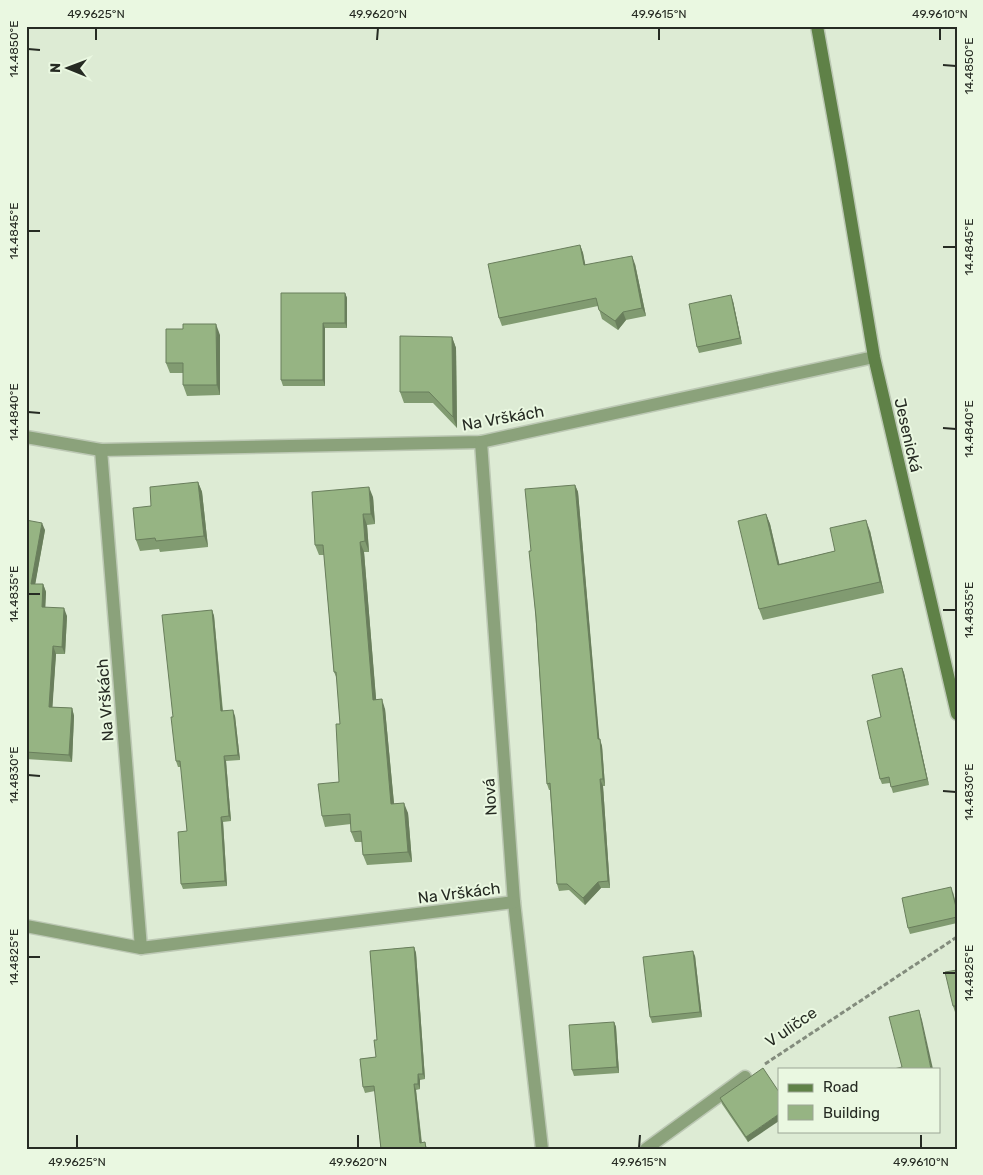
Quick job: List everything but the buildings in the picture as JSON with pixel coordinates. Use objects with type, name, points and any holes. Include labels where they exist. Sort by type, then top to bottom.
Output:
[{"type":"main road","name":"Jesenická","points":[[817,26],[874,358],[957,714]]},
{"type":"street","name":"Na Vrškách","points":[[26,437],[101,450],[481,442],[874,358]]},
{"type":"street","name":"Nová","points":[[481,442],[514,902],[542,1149]]},
{"type":"street","name":"Na Vrškách","points":[[101,450],[140,948]]},
{"type":"street","name":"Na Vrškách","points":[[26,926],[140,948],[514,902]]},
{"type":"street","points":[[646,1149],[745,1077]]},
{"type":"path","name":"V uličce","points":[[745,1077],[957,937]]}]
